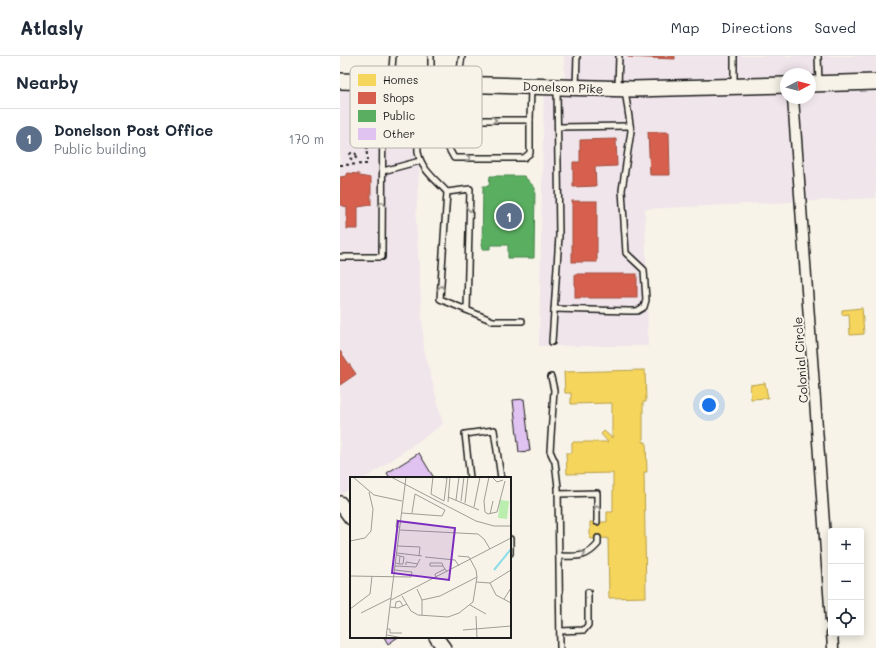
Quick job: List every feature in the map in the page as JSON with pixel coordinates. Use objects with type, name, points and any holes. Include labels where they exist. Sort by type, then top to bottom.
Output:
[{"type":"main road","name":"Donelson Pike","points":[[340,81],[350,81]]},
{"type":"main road","points":[[816,84],[876,82]]},
{"type":"main road","name":"Donelson Pike","points":[[482,85],[622,89],[780,85]]},
{"type":"street","name":"Colonial Circle","points":[[793,104],[830,600]]},
{"type":"street","points":[[832,636],[833,648]]},
{"type":"street","points":[[437,638],[444,648]]},
{"type":"lane","points":[[390,66],[392,56]]},
{"type":"lane","points":[[428,66],[431,56]]},
{"type":"lane","points":[[459,66],[462,56]]},
{"type":"lane","points":[[576,88],[577,56]]},
{"type":"lane","points":[[554,309],[637,311],[644,307],[646,300],[644,270],[626,253],[622,190],[630,142],[630,126],[622,89],[619,56]]},
{"type":"lane","points":[[734,56],[734,87]]},
{"type":"lane","points":[[816,75],[818,56]]},
{"type":"lane","points":[[449,148],[454,158],[524,158],[530,153],[531,86]]},
{"type":"lane","points":[[552,342],[558,236],[557,87]]},
{"type":"lane","points":[[482,120],[530,120]]},
{"type":"lane","points":[[558,128],[630,126]]},
{"type":"lane","points":[[340,257],[382,257],[384,148]]},
{"type":"lane","points":[[418,148],[420,161],[423,166],[447,192],[440,299],[493,320],[522,321]]},
{"type":"lane","points":[[383,170],[420,161]]},
{"type":"lane","points":[[447,192],[470,189],[467,310]]},
{"type":"lane","points":[[551,377],[554,390],[550,451],[555,462],[558,494],[560,648]]},
{"type":"lane","points":[[470,477],[465,434],[494,430],[501,477]]},
{"type":"lane","points":[[558,494],[597,494],[597,522]]},
{"type":"lane","points":[[559,556],[584,556],[591,552],[598,544],[598,538]]},
{"type":"lane","points":[[560,631],[584,630],[588,625],[588,592]]},
{"type":"path","points":[[340,165],[366,164],[366,148]]},
{"type":"path","points":[[353,160],[353,165]]},
{"type":"shaded area","points":[[564,56],[876,56],[876,198],[645,209],[648,346],[539,346],[544,86],[565,87]]},
{"type":"shaded area","points":[[340,81],[350,81],[350,148],[419,148],[420,161],[416,218],[424,349],[443,424],[367,477],[350,477],[350,489],[340,496]]},
{"type":"building: Homes","points":[[862,308],[864,334],[850,335],[849,314],[842,315],[842,310]]},
{"type":"building: Homes","points":[[645,370],[646,402],[643,402],[643,442],[646,442],[647,472],[644,472],[646,597],[609,598],[608,538],[590,539],[590,522],[607,522],[607,512],[613,512],[613,473],[567,474],[566,453],[572,453],[572,442],[608,442],[601,434],[604,431],[612,438],[612,403],[571,404],[571,393],[565,393],[564,372]]},
{"type":"building: Homes","points":[[765,383],[768,398],[751,399],[750,385]]},
{"type":"building: Shops","points":[[651,56],[651,58],[628,57]]},
{"type":"building: Shops","points":[[651,56],[675,56],[675,59],[651,58]]},
{"type":"building: Shops","points":[[648,132],[669,132],[670,175],[650,175]]},
{"type":"building: Shops","points":[[616,139],[617,166],[595,167],[596,186],[573,187],[573,162],[580,162],[580,140]]},
{"type":"building: Shops","points":[[347,173],[359,174],[359,176],[371,178],[371,205],[358,207],[358,229],[347,229],[347,207],[340,205],[340,177],[347,176]]},
{"type":"building: Shops","points":[[572,201],[597,201],[597,262],[572,262]]},
{"type":"building: Shops","points":[[575,274],[637,274],[637,298],[575,298]]},
{"type":"building: Shops","points":[[340,351],[356,374],[340,385]]},
{"type":"building: Public","points":[[490,176],[524,176],[535,188],[534,258],[508,258],[508,245],[490,245],[490,249],[482,249],[483,186],[489,186]]},
{"type":"building: Other","points":[[524,399],[530,451],[519,452],[513,400]]},
{"type":"building: Other","points":[[419,453],[433,477],[389,477],[387,473]]},
{"type":"building: Other","points":[[385,638],[397,638],[388,644]]},
{"type":"place","name":"Donelson Post Office","points":[[509,216]]}]
